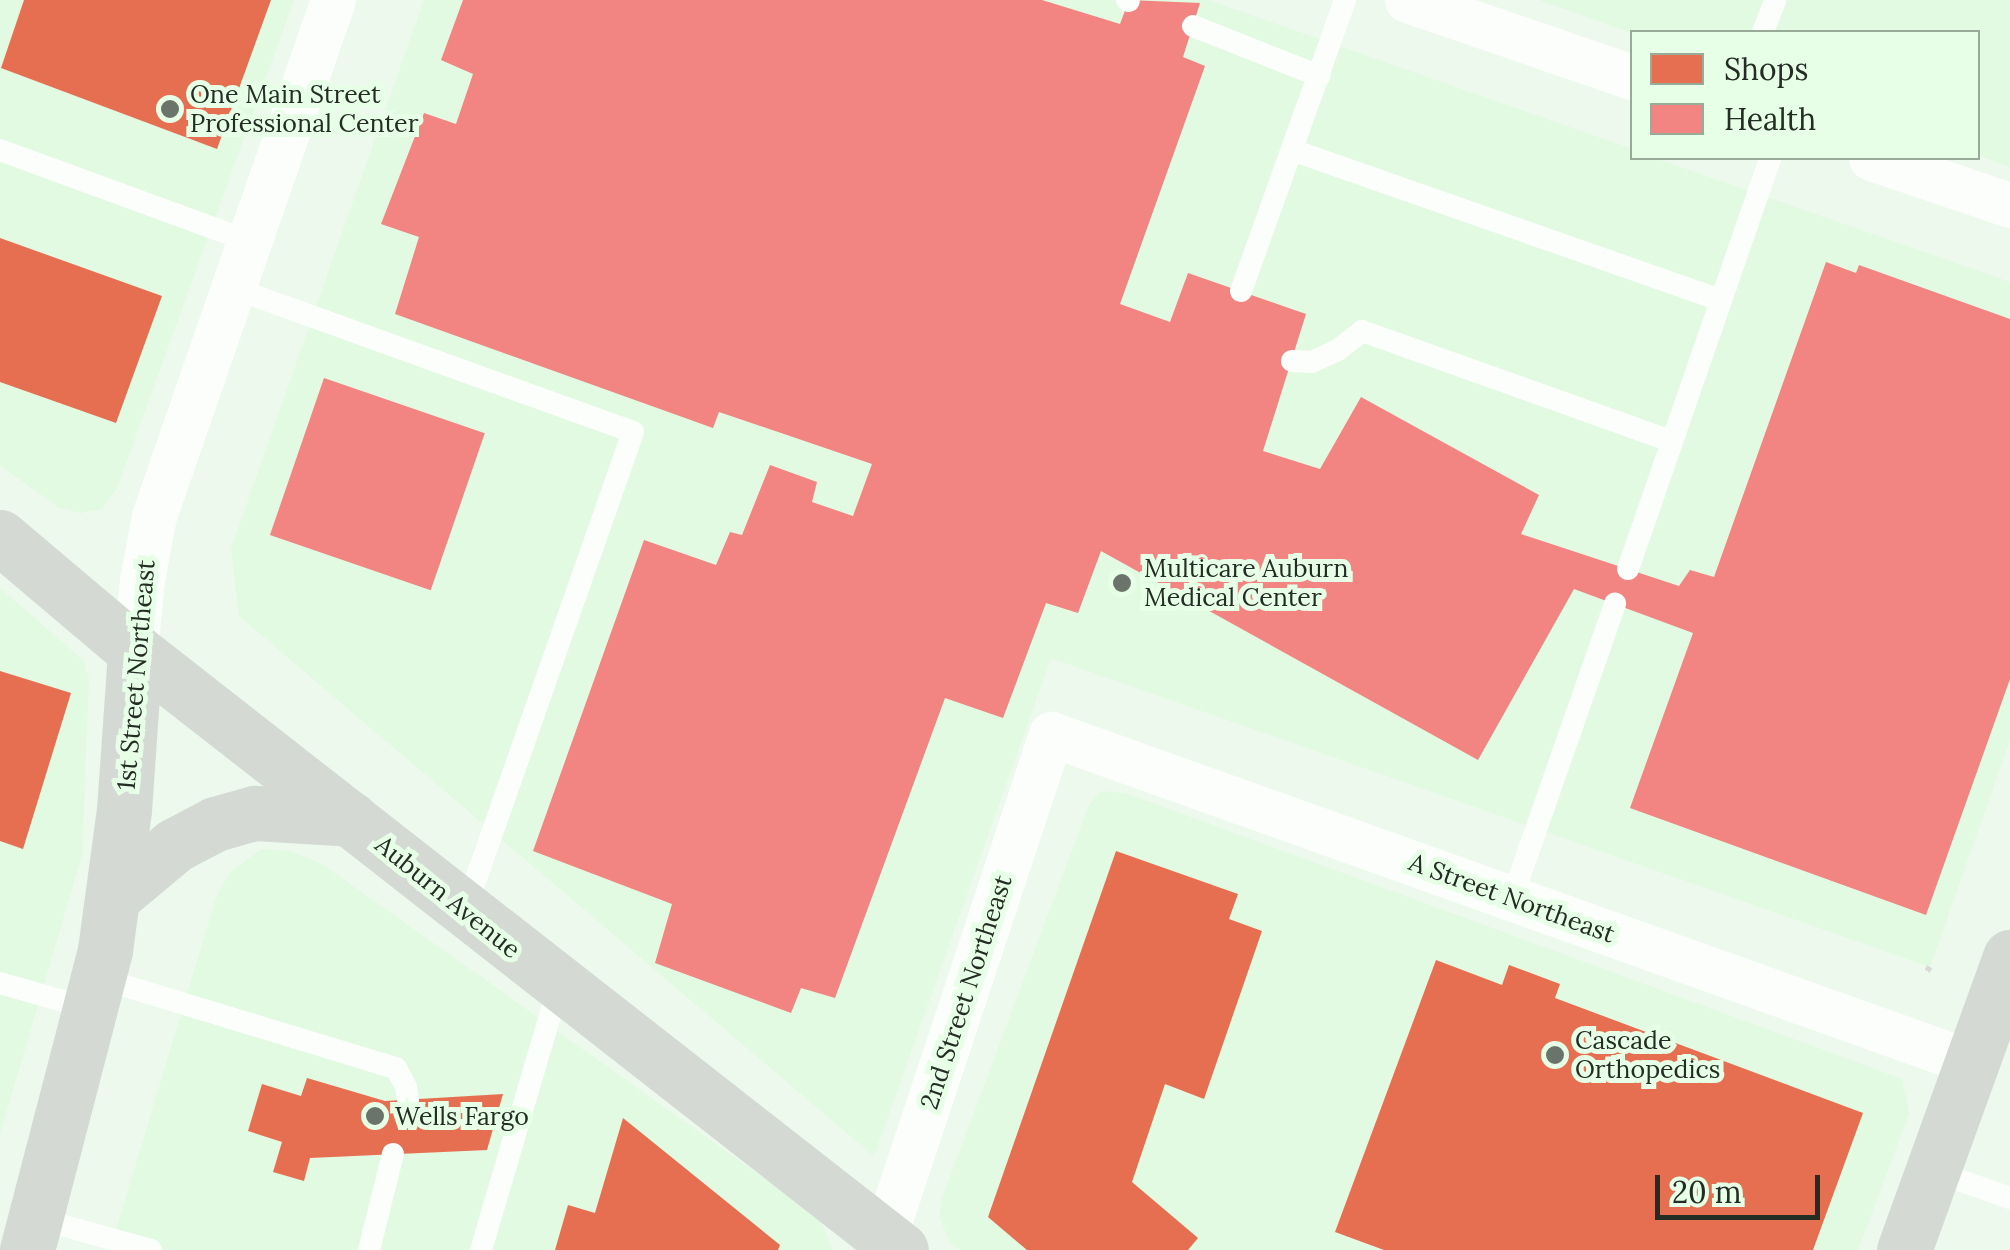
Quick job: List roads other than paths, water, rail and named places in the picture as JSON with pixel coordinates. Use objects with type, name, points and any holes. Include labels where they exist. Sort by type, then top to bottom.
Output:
[{"type":"main road","name":"Auburn Avenue","points":[[0,538],[135,651],[889,1245]]},
{"type":"main road","name":"1st Street Northeast","points":[[32,1234],[95,994],[113,897],[135,651]]},
{"type":"main road","points":[[113,897],[175,846],[215,824],[254,812],[351,819]]},
{"type":"main road","points":[[1904,1250],[2010,956]]},
{"type":"street","name":"1st Street Northeast","points":[[135,651],[154,516],[333,0]]},
{"type":"street","points":[[1406,0],[1630,76]]},
{"type":"street","points":[[1877,160],[2010,205]]},
{"type":"street","name":"A Street Northeast","points":[[1051,734],[1974,1063]]},
{"type":"street","name":"2nd Street Northeast","points":[[889,1245],[1051,734]]},
{"type":"lane","points":[[1241,291],[1344,0]]},
{"type":"lane","points":[[1764,30],[1775,0]]},
{"type":"lane","points":[[1193,26],[1318,76]]},
{"type":"lane","points":[[0,150],[249,241]]},
{"type":"lane","points":[[1292,150],[1721,300]]},
{"type":"lane","points":[[1628,569],[1769,160]]},
{"type":"lane","points":[[233,288],[633,432],[465,910]]},
{"type":"lane","points":[[1292,361],[1312,362],[1338,350],[1362,330],[1671,440]]},
{"type":"lane","points":[[1512,898],[1615,604]]},
{"type":"lane","points":[[0,982],[95,994],[396,1068],[406,1086],[408,1100]]},
{"type":"lane","points":[[481,1250],[560,986]]},
{"type":"lane","points":[[368,1250],[394,1154]]},
{"type":"lane","points":[[1933,1170],[2010,1198]]},
{"type":"lane","points":[[32,1234],[151,1250]]},
{"type":"place","name":"One Main Street Professional Center","points":[[170,109]]},
{"type":"place","name":"Multicare Auburn Medical Center","points":[[1122,583]]},
{"type":"place","name":"Cascade Orthopedics","points":[[1555,1055]]},
{"type":"place","name":"Wells Fargo","points":[[375,1116]]}]
